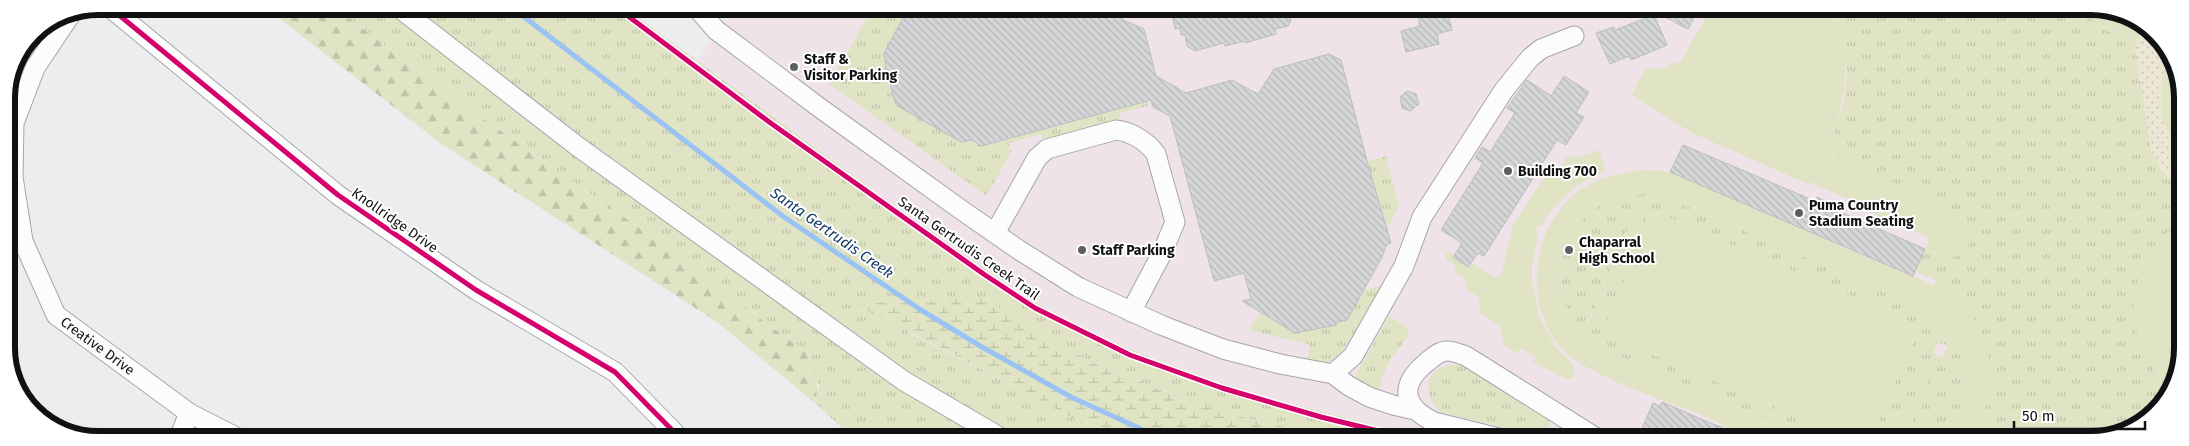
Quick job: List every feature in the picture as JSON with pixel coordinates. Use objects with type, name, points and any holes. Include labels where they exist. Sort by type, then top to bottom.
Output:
[{"type":"street","name":"Knollridge Drive","points":[[119,15],[338,195],[476,290],[615,372],[673,431]]},
{"type":"street","points":[[410,15],[577,146],[904,381],[988,431]]},
{"type":"street","points":[[703,15],[716,30],[820,108],[995,233],[1078,287],[1131,312],[1223,348],[1305,369],[1333,374],[1369,397],[1415,410],[1434,422],[1471,431]]},
{"type":"street","name":"Creative Drive","points":[[15,120],[35,68],[66,22]]},
{"type":"street","points":[[1333,374],[1354,356],[1404,266],[1422,217],[1504,90],[1530,58],[1542,49],[1574,36]]},
{"type":"street","points":[[995,233],[1037,158],[1047,149],[1116,130],[1125,131],[1151,146],[1156,154],[1175,222],[1163,251],[1131,312]]},
{"type":"street","name":"Creative Drive","points":[[15,190],[23,241],[56,315],[189,412],[225,431]]},
{"type":"street","points":[[1415,410],[1408,398],[1408,387],[1414,372],[1438,354],[1445,351],[1456,352],[1466,356],[1585,431]]},
{"type":"street","points":[[182,431],[189,412]]},
{"type":"shaded area","name":"Chaparral High School","points":[[725,15],[2091,15],[2118,19],[2150,39],[2168,66],[2172,82],[2174,98],[2174,348],[2172,364],[2168,380],[2163,389],[2146,410],[2118,427],[2091,431],[1396,431],[1254,394],[1154,359],[1095,335],[1019,293],[896,207],[698,61]]},
{"type":"green space","points":[[275,15],[345,15],[461,103],[648,234],[805,352],[816,376],[815,403],[717,322],[443,145]]},
{"type":"green space","points":[[345,15],[635,15],[896,207],[1019,293],[1095,335],[1154,359],[1254,394],[1396,431],[1302,431],[1229,414],[1153,387],[1091,362],[1033,330],[985,298],[907,332],[1019,388],[1096,431],[845,431],[815,403],[819,385],[805,352],[648,234],[461,103]]},
{"type":"green space","points":[[868,15],[905,15],[884,53],[891,93],[927,122],[961,142],[973,140],[982,146],[1151,100],[1147,106],[1119,113],[1121,120],[1043,141],[1041,134],[1010,143],[1008,147],[1012,150],[987,196],[829,84]]},
{"type":"green space","points":[[1707,15],[1836,15],[1844,44],[1845,79],[1839,115],[1828,150],[1867,171],[1945,205],[1971,237],[1968,246],[1964,252],[1953,257],[1940,255],[1925,249],[1930,238],[1849,203],[1850,200],[1809,182],[1808,184],[1692,133],[1631,95],[1646,68],[1659,69],[1674,62],[1679,64]]},
{"type":"green space","points":[[1838,15],[2088,15],[2106,30],[2135,45],[2139,77],[2160,168],[2174,183],[2174,229],[2160,238],[2154,370],[2166,384],[2146,410],[2118,427],[2091,431],[1974,431],[1987,367],[1980,334],[1969,312],[1973,304],[1934,286],[1936,281],[1915,271],[1925,249],[1940,256],[1970,243],[1971,237],[1951,216],[1945,205],[1867,171],[1828,151],[1844,100],[1847,71]]},
{"type":"green space","points":[[2088,15],[2118,19],[2142,33],[2135,45],[2106,30]]},
{"type":"green space","points":[[2166,62],[2172,82],[2174,98],[2174,141],[2163,120],[2161,101]]},
{"type":"green space","points":[[1599,150],[1606,171],[1572,189],[1553,208],[1542,225],[1536,228],[1538,235],[1532,267],[1532,281],[1539,316],[1555,346],[1573,364],[1575,377],[1568,380],[1533,362],[1535,357],[1521,349],[1518,353],[1504,345],[1499,325],[1481,314],[1478,296],[1468,292],[1464,277],[1457,275],[1454,264],[1447,260],[1444,249],[1454,255],[1453,258],[1468,267],[1471,263],[1495,277],[1501,276],[1512,228],[1542,180],[1566,162],[1565,158],[1571,155],[1573,158]]},
{"type":"green space","points":[[1386,156],[1399,205],[1388,228],[1367,161]]},
{"type":"green space","points":[[1645,170],[1672,172],[1823,238],[1835,236],[1833,243],[1918,278],[1973,304],[1969,313],[1983,343],[1990,378],[1987,405],[1975,431],[1946,431],[1961,404],[1964,390],[1963,362],[1959,349],[1949,331],[1936,319],[1917,306],[1669,198],[1635,195],[1605,203],[1583,220],[1567,244],[1561,271],[1564,299],[1577,326],[1603,349],[1793,431],[1734,431],[1703,416],[1628,387],[1589,369],[1573,359],[1561,348],[1548,329],[1540,309],[1537,287],[1538,264],[1542,243],[1551,223],[1564,205],[1580,190],[1595,181],[1619,174]]},
{"type":"green space","points":[[1646,193],[1669,198],[1917,306],[1932,316],[1952,336],[1963,362],[1964,390],[1961,404],[1948,429],[1946,431],[1907,431],[1939,356],[1943,357],[1947,346],[1938,342],[1899,431],[1874,431],[1920,325],[1603,333],[1831,431],[1793,431],[1603,349],[1583,333],[1573,321],[1566,305],[1561,271],[1564,253],[1570,237],[1579,223],[1591,211],[1606,201],[1621,196]],"holes":[[[1647,211],[1636,224],[1592,327],[1587,324],[1630,223]]]},
{"type":"green space","points":[[1633,205],[1647,211],[1640,226],[1636,225],[1592,327],[1587,325],[1630,223],[1626,221]]},
{"type":"green space","points":[[1654,211],[1920,325],[1874,431],[1831,431],[1602,333]]},
{"type":"green space","points":[[2174,229],[2174,348],[2172,364],[2166,384],[2147,358],[2140,344],[2133,313],[2134,297],[2144,263],[2150,251]]},
{"type":"green space","points":[[1384,285],[1340,355],[1328,362],[1307,360],[1310,345],[1249,330],[1260,313],[1295,333],[1336,325],[1362,291]]},
{"type":"green space","points":[[985,298],[1033,330],[1091,362],[1153,387],[1229,414],[1302,431],[1096,431],[1019,388],[855,304]]},
{"type":"green space","points":[[1389,316],[1407,327],[1409,335],[1391,359],[1381,379],[1378,396],[1353,380]]},
{"type":"green space","points":[[1933,353],[1939,356],[1907,431],[1899,431]]},
{"type":"green space","points":[[1448,365],[1467,366],[1549,419],[1549,431],[1518,431],[1440,412],[1431,399],[1428,386],[1433,373]]},
{"type":"sand","points":[[2142,33],[2150,39],[2166,62],[2162,105],[2165,126],[2174,140],[2174,183],[2160,168],[2150,147],[2135,45]]},
{"type":"building","points":[[905,15],[1122,15],[1123,20],[1144,29],[1156,76],[1186,93],[1232,80],[1258,94],[1274,69],[1329,54],[1341,60],[1367,161],[1391,243],[1387,244],[1381,259],[1347,320],[1337,322],[1336,325],[1295,333],[1242,301],[1251,299],[1244,273],[1214,281],[1170,116],[1153,107],[1151,100],[981,146],[972,140],[961,142],[896,105],[885,66],[884,53]]},
{"type":"building","points":[[1172,15],[1290,15],[1291,20],[1288,26],[1275,29],[1276,34],[1245,43],[1245,41],[1225,46],[1224,43],[1195,51],[1187,46],[1185,35],[1181,35],[1180,28],[1175,29]]},
{"type":"building","points":[[1418,15],[1448,15],[1452,30],[1437,34],[1439,44],[1406,52],[1401,31],[1420,26]]},
{"type":"building","points":[[1654,15],[1667,45],[1631,60],[1629,56],[1610,64],[1596,33],[1614,27],[1615,30]]},
{"type":"building","points":[[1661,15],[1695,15],[1688,29]]},
{"type":"building","name":"Building 700","points":[[1564,76],[1589,92],[1576,113],[1584,117],[1566,145],[1557,140],[1484,256],[1478,253],[1468,267],[1453,257],[1462,243],[1441,230],[1483,163],[1475,158],[1482,147],[1490,152],[1515,113],[1507,108],[1527,80],[1551,96]]},
{"type":"building","points":[[1407,91],[1416,94],[1419,104],[1410,111],[1402,108],[1400,97]]},
{"type":"building","name":"Puma Country Stadium Seating","points":[[1683,145],[1815,201],[1817,197],[1839,208],[1838,211],[1925,249],[1913,276],[1670,172]]},
{"type":"building","points":[[1662,402],[1730,431],[1641,431],[1653,403],[1660,406]]},
{"type":"waterway","name":"Santa Gertrudis Creek","points":[[521,15],[784,217],[921,310],[1071,397],[1145,431]]},
{"type":"cycle path","points":[[119,15],[338,195],[476,290],[615,372],[673,431]]},
{"type":"cycle path","name":"Santa Gertrudis Creek Trail","points":[[627,15],[772,124],[985,275],[1035,308],[1130,355],[1222,388],[1321,417],[1378,431]]},
{"type":"place","name":"Staff & Visitor Parking","points":[[794,67]]},
{"type":"place","name":"Building 700","points":[[1508,171]]},
{"type":"place","name":"Puma Country Stadium Seating","points":[[1799,213]]},
{"type":"place","name":"Staff Parking","points":[[1082,250]]},
{"type":"place","name":"Chaparral High School","points":[[1569,250]]}]
